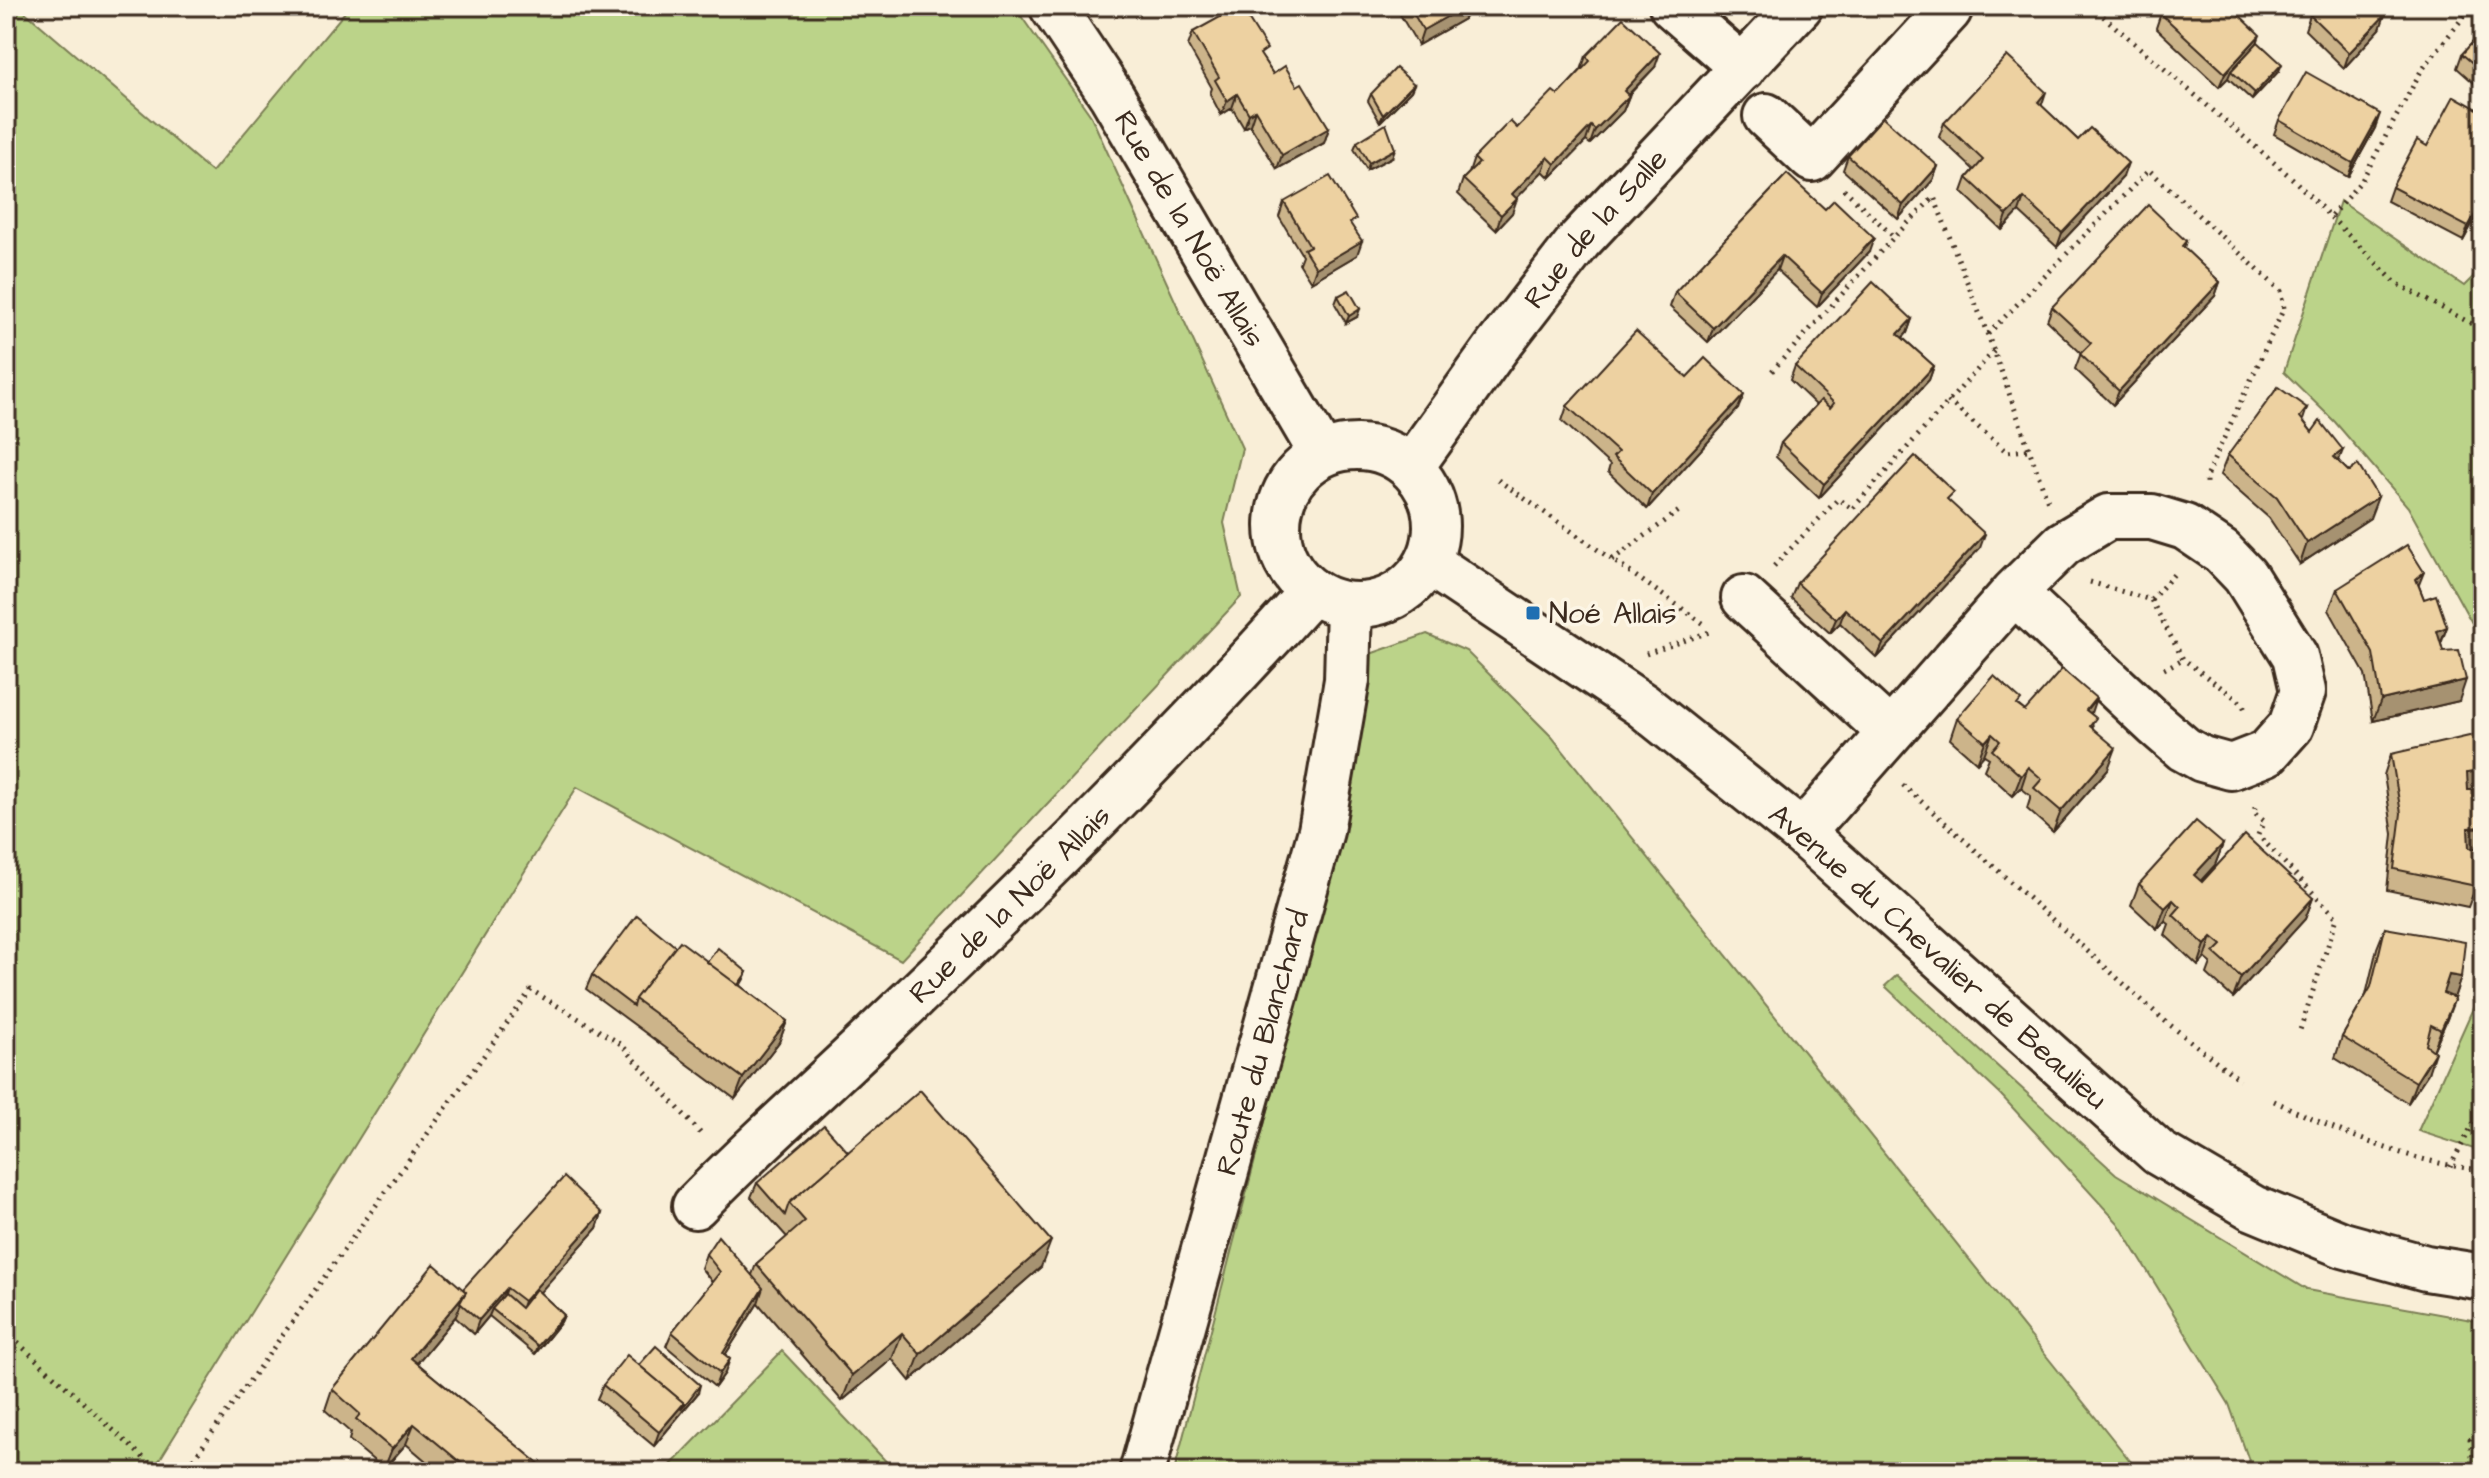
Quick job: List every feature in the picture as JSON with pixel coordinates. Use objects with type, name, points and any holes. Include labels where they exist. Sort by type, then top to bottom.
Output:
[{"type":"street","name":"Rue de la Noë Allais","points":[[1052,6],[1112,96],[1322,454]]},
{"type":"street","points":[[1672,6],[1743,68]]},
{"type":"street","name":"Rue de la Salle","points":[[1411,467],[1497,347],[1579,241],[1800,6]]},
{"type":"street","points":[[1766,116],[1812,159],[1949,10]]},
{"type":"street","points":[[1368,446],[1391,453],[1411,467],[1427,487],[1436,511],[1436,537],[1428,562],[1415,580],[1397,595],[1379,603],[1330,598],[1292,572],[1280,547],[1277,520],[1284,493],[1299,470],[1322,454],[1344,447],[1368,446]]},
{"type":"street","points":[[1802,833],[2039,568],[2108,517],[2152,517],[2185,527],[2222,552],[2245,576],[2295,656],[2303,691],[2291,726],[2267,753],[2231,767],[2202,759],[2184,749],[2039,568]]},
{"type":"street","name":"Avenue du Chevalier de Beaulieu","points":[[1428,562],[1642,705],[1802,833],[2159,1153],[2253,1208],[2343,1245],[2426,1268],[2483,1277]]},
{"type":"street","name":"Rue de la Noë Allais","points":[[695,1206],[1330,598]]},
{"type":"street","name":"Route du Blanchard","points":[[1142,1472],[1321,831],[1347,680],[1330,598]]},
{"type":"street","points":[[1744,598],[1890,732]]},
{"type":"path","points":[[2091,6],[2293,179],[2396,283],[2483,330]]},
{"type":"path","points":[[2331,216],[2362,180],[2421,71],[2472,6]]},
{"type":"path","points":[[1812,159],[1894,237]]},
{"type":"path","points":[[1988,334],[2149,170],[2281,291],[2284,308],[2206,477],[2204,540],[2151,600]]},
{"type":"path","points":[[1772,371],[1934,197],[2029,450],[2039,568],[2151,600],[2183,659],[2242,703],[2267,753],[2254,813],[2264,821],[2258,835],[2337,918],[2300,1030]]},
{"type":"path","points":[[1744,598],[1838,499],[1852,509],[1994,351]]},
{"type":"path","points":[[1948,401],[2007,452],[2029,450]]},
{"type":"path","points":[[1498,480],[1712,631],[1634,659]]},
{"type":"path","points":[[1612,560],[1679,511]]},
{"type":"path","points":[[1899,781],[2165,1021],[2240,1080]]},
{"type":"path","points":[[184,1472],[531,990],[621,1044],[732,1168]]},
{"type":"path","points":[[2274,1101],[2343,1134],[2450,1167],[2483,1170]]},
{"type":"path","points":[[2450,1167],[2483,1105]]},
{"type":"path","points":[[6,1332],[159,1472]]},
{"type":"path","points":[[2474,1472],[2470,1439],[2483,1433]]},
{"type":"green space","points":[[6,6],[18,6],[212,172],[350,6],[1014,6],[1091,116],[1242,448],[1224,523],[1241,597],[901,960],[577,787],[152,1472],[6,1472]]},
{"type":"green space","points":[[2340,201],[2464,286],[2483,267],[2483,643],[2408,507],[2335,422],[2284,372]]},
{"type":"green space","points":[[1427,634],[1466,651],[1552,737],[2139,1472],[1174,1472],[1345,813],[1370,654]]},
{"type":"green space","points":[[1897,975],[2116,1174],[2307,1290],[2483,1322],[2483,1472],[2253,1472],[2229,1404],[2118,1223],[2001,1095],[1885,986]]},
{"type":"green space","points":[[2483,986],[2483,1152],[2418,1131]]},
{"type":"green space","points":[[782,1351],[896,1472],[664,1472]]},
{"type":"building","points":[[1240,6],[1267,49],[1260,54],[1273,74],[1285,66],[1297,86],[1302,83],[1329,128],[1282,155],[1255,110],[1249,114],[1237,94],[1227,101],[1215,80],[1219,77],[1193,32]]},
{"type":"building","points":[[1409,6],[1466,6],[1423,30]]},
{"type":"building","points":[[2169,6],[2230,6],[2260,35],[2225,73],[2161,14]]},
{"type":"building","points":[[2319,6],[2376,6],[2385,15],[2349,53],[2310,15]]},
{"type":"building","points":[[1623,18],[1660,53],[1624,91],[1629,96],[1595,130],[1591,126],[1555,164],[1548,157],[1512,194],[1517,199],[1501,215],[1463,179],[1479,163],[1474,158],[1510,121],[1517,128],[1553,91],[1558,95],[1590,61],[1586,56]]},
{"type":"building","points":[[2483,31],[2483,72],[2462,54]]},
{"type":"building","points":[[2258,42],[2282,64],[2255,93],[2231,71]]},
{"type":"building","points":[[2007,56],[2046,92],[2038,102],[2078,140],[2090,128],[2128,163],[2062,233],[2024,198],[2007,215],[1967,178],[1983,160],[1944,123]]},
{"type":"building","points":[[1396,68],[1414,84],[1383,115],[1371,94]]},
{"type":"building","points":[[2306,72],[2380,114],[2353,163],[2279,120]]},
{"type":"building","points":[[2454,96],[2483,112],[2483,200],[2468,227],[2392,187],[2417,140],[2427,146]]},
{"type":"building","points":[[1883,117],[1938,166],[1903,205],[1848,156]]},
{"type":"building","points":[[1386,124],[1395,149],[1369,163],[1357,142]]},
{"type":"building","points":[[1787,174],[1825,209],[1834,200],[1874,238],[1822,293],[1782,256],[1713,328],[1675,292]]},
{"type":"building","points":[[1330,176],[1356,219],[1350,223],[1362,241],[1316,268],[1304,249],[1310,246],[1284,202]]},
{"type":"building","points":[[2148,205],[2186,241],[2182,246],[2220,282],[2119,391],[2080,354],[2091,343],[2052,307]]},
{"type":"building","points":[[1873,282],[1912,319],[1898,334],[1934,366],[1824,484],[1781,443],[1821,400],[1830,408],[1834,403],[1795,366]]},
{"type":"building","points":[[1349,290],[1360,309],[1349,316],[1338,296]]},
{"type":"building","points":[[1636,331],[1687,377],[1705,358],[1744,395],[1652,494],[1613,457],[1618,452],[1567,406]]},
{"type":"building","points":[[2278,387],[2307,408],[2300,417],[2312,432],[2320,421],[2343,450],[2334,457],[2349,472],[2358,465],[2378,497],[2307,543],[2277,497],[2228,455]]},
{"type":"building","points":[[1915,456],[1954,492],[1947,499],[1985,534],[1883,644],[1845,609],[1836,619],[1797,583]]},
{"type":"building","points":[[2407,545],[2424,572],[2416,579],[2424,599],[2436,595],[2447,627],[2437,631],[2443,651],[2459,650],[2466,680],[2381,700],[2373,653],[2337,589]]},
{"type":"building","points":[[2062,669],[2096,698],[2086,710],[2096,718],[2090,726],[2116,748],[2061,811],[2034,788],[2042,779],[2028,767],[2021,776],[1992,750],[2000,741],[1992,734],[1985,742],[1957,718],[1994,676],[2021,700],[2017,705],[2025,711]]},
{"type":"building","points":[[2478,734],[2483,770],[2467,773],[2468,790],[2482,790],[2483,827],[2468,828],[2469,848],[2482,850],[2476,886],[2394,869],[2401,813],[2391,754]]},
{"type":"building","points":[[2196,821],[2223,844],[2194,875],[2202,882],[2245,835],[2313,898],[2241,977],[2214,953],[2222,945],[2212,937],[2205,945],[2173,915],[2180,907],[2173,900],[2165,908],[2139,884]]},
{"type":"building","points":[[637,915],[676,947],[635,999],[633,1006],[592,975]]},
{"type":"building","points":[[2385,928],[2465,942],[2461,977],[2449,975],[2443,993],[2455,998],[2441,1030],[2431,1025],[2426,1045],[2435,1052],[2416,1082],[2342,1037],[2371,987]]},
{"type":"building","points":[[680,941],[787,1021],[743,1078],[635,999]]},
{"type":"building","points":[[718,948],[747,972],[738,985],[707,962]]},
{"type":"building","points":[[920,1090],[1051,1241],[920,1354],[902,1333],[852,1375],[756,1264],[805,1221],[789,1203]]},
{"type":"building","points":[[824,1125],[848,1152],[789,1203],[785,1215],[757,1183]]},
{"type":"building","points":[[564,1177],[602,1213],[524,1301],[507,1288],[479,1320],[460,1303],[466,1292],[463,1289]]},
{"type":"building","points":[[718,1236],[763,1288],[723,1353],[730,1359],[720,1373],[672,1332],[720,1272],[706,1254]]},
{"type":"building","points":[[434,1264],[466,1292],[411,1358],[549,1472],[472,1472],[414,1424],[392,1449],[356,1419],[360,1414],[332,1389]]},
{"type":"building","points":[[536,1289],[564,1315],[538,1346],[492,1309],[505,1294],[521,1308]]},
{"type":"building","points":[[656,1346],[700,1385],[681,1410],[684,1403],[639,1365]]},
{"type":"building","points":[[627,1355],[684,1403],[659,1432],[603,1385]]},
{"type":"place","name":"Noé Allais","points":[[1533,613]]}]
